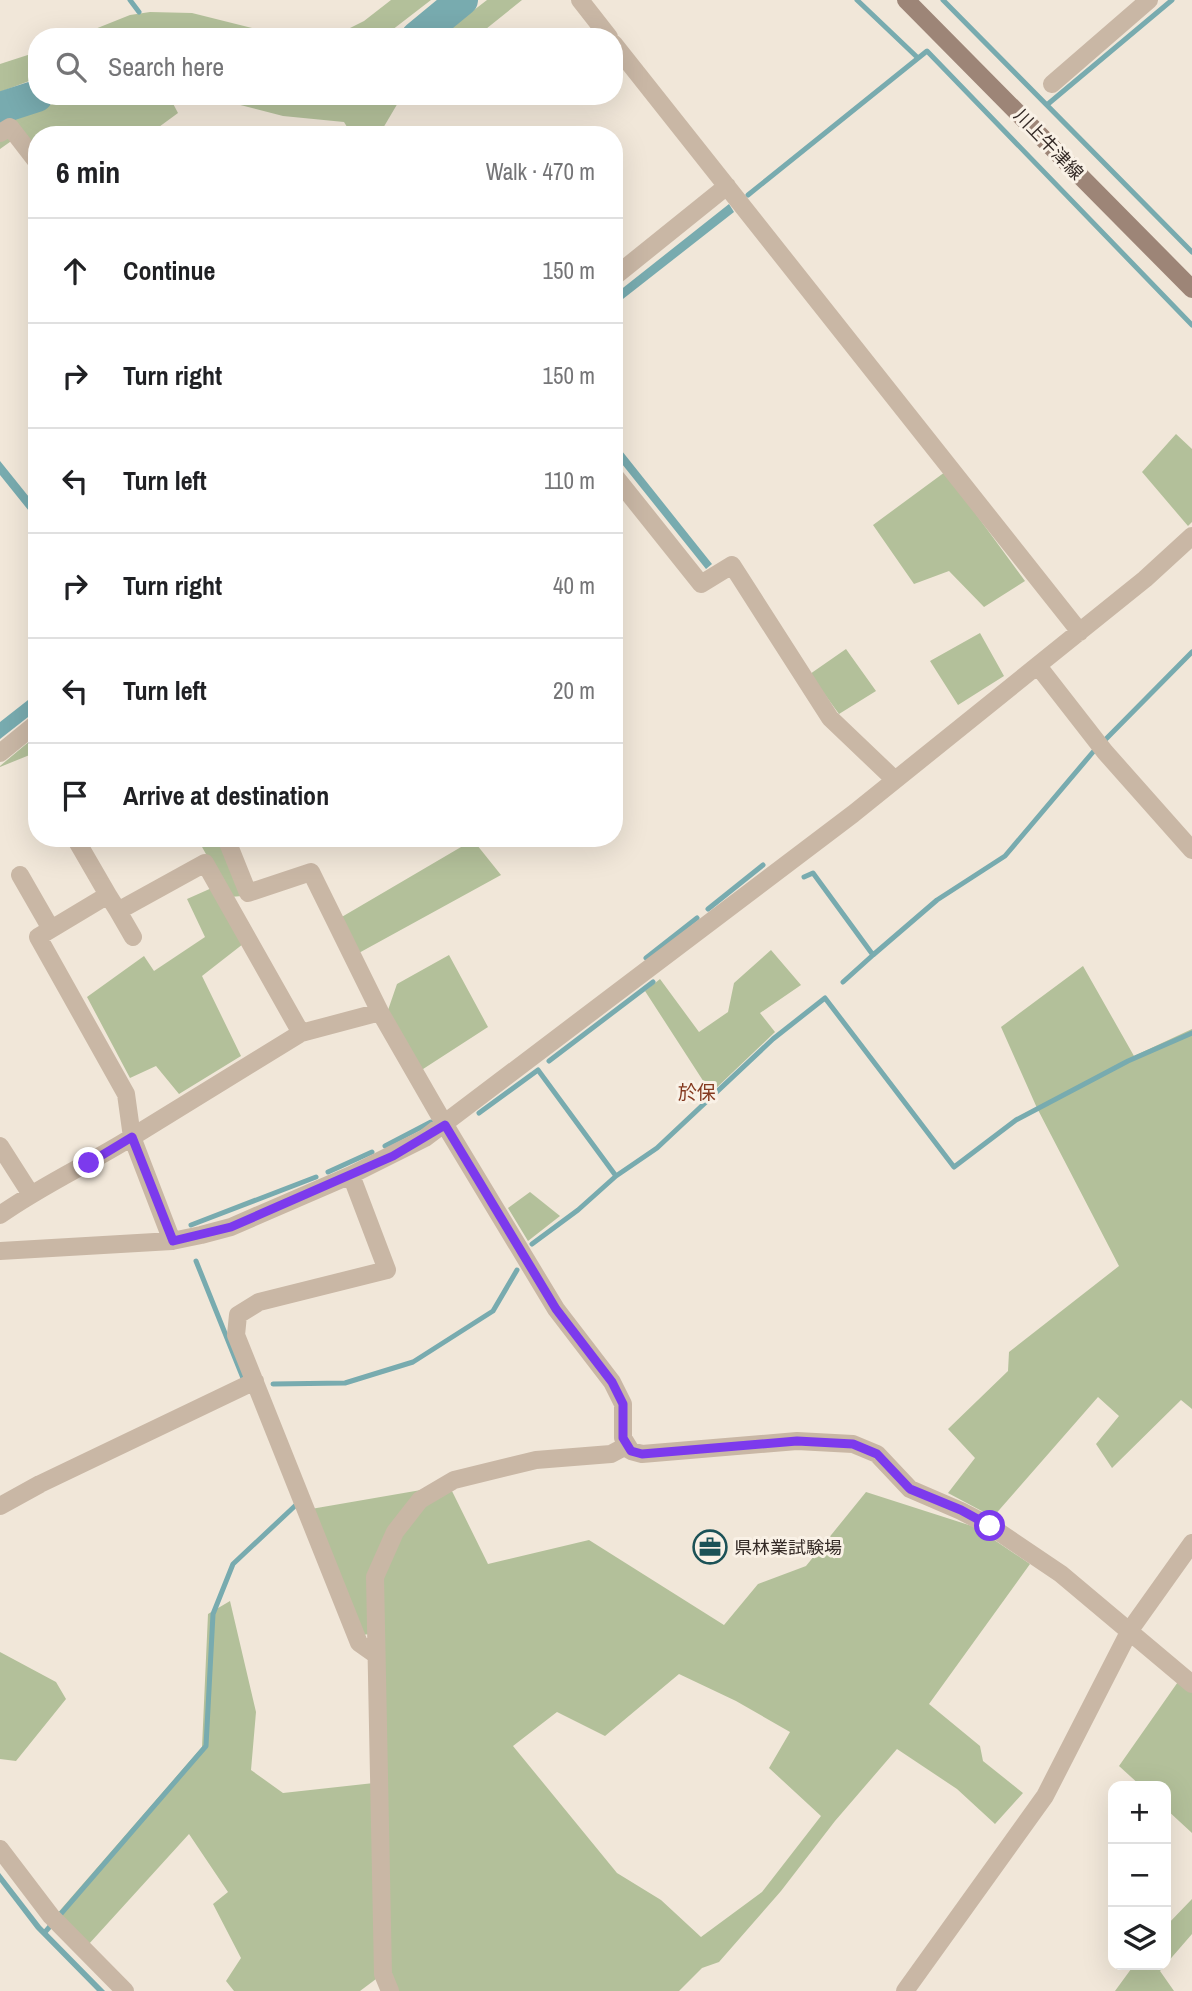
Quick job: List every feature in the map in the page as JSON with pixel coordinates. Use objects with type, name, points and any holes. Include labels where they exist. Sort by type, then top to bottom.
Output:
[{"type":"main road","name":"川上牛津線","points":[[906,0],[1192,289]]},
{"type":"street","points":[[580,0],[602,28]]},
{"type":"street","points":[[1052,84],[1149,0]]},
{"type":"street","points":[[623,55],[1080,632]]},
{"type":"street","points":[[0,133],[10,127],[28,150]]},
{"type":"street","points":[[623,270],[727,187]]},
{"type":"street","points":[[623,486],[701,584],[732,565],[830,719],[895,780]]},
{"type":"street","points":[[0,1251],[173,1241],[231,1227],[404,1150],[445,1125],[895,780],[1145,579],[1192,536]]},
{"type":"street","points":[[1038,666],[1105,752],[1192,850]]},
{"type":"street","points":[[0,753],[28,730]]},
{"type":"street","points":[[80,847],[133,937]]},
{"type":"street","points":[[230,847],[248,893],[311,872],[380,1012],[445,1125],[556,1309],[612,1382],[623,1404],[623,1438],[626,1447],[642,1454],[797,1441],[853,1444],[877,1454],[910,1489],[961,1510],[990,1526],[1061,1573],[1192,1684]]},
{"type":"street","points":[[118,911],[205,863],[301,1033]]},
{"type":"street","points":[[20,875],[51,929]]},
{"type":"street","points":[[108,895],[38,937],[126,1094],[132,1137],[173,1241]]},
{"type":"street","points":[[0,1215],[30,1194],[89,1163],[301,1033],[380,1012]]},
{"type":"street","points":[[0,1146],[30,1194]]},
{"type":"street","points":[[351,1175],[387,1270],[259,1302],[238,1315],[236,1335],[359,1643],[376,1655]]},
{"type":"street","points":[[0,1506],[40,1484],[255,1381]]},
{"type":"street","points":[[390,1991],[383,1974],[375,1577],[395,1531],[420,1500],[454,1480],[536,1460],[611,1454],[626,1447]]},
{"type":"street","points":[[905,1991],[1045,1796],[1130,1630],[1192,1543]]},
{"type":"street","points":[[0,1849],[55,1920],[125,1991]]},
{"type":"green space","points":[[391,0],[431,0],[395,28],[350,28],[364,21]]},
{"type":"green space","points":[[487,0],[522,0],[487,28],[451,28]]},
{"type":"green space","points":[[150,12],[192,13],[252,28],[98,28],[130,15]]},
{"type":"green space","points":[[28,55],[28,81],[0,92],[0,64]]},
{"type":"green space","points":[[50,105],[174,105],[178,113],[160,126],[28,126],[28,137],[24,132],[0,149],[0,125]]},
{"type":"green space","points":[[240,105],[397,105],[384,126],[346,126],[344,122],[283,116]]},
{"type":"green space","points":[[1176,434],[1192,449],[1192,522],[1188,526],[1142,472]]},
{"type":"green space","points":[[945,472],[1025,581],[984,607],[949,571],[914,584],[873,525]]},
{"type":"green space","points":[[980,633],[1004,676],[958,705],[930,661]]},
{"type":"green space","points":[[846,649],[876,691],[839,714],[810,674]]},
{"type":"green space","points":[[28,743],[28,756],[0,766]]},
{"type":"green space","points":[[202,847],[223,847],[242,896],[230,897]]},
{"type":"green space","points":[[461,847],[479,847],[501,875],[357,954],[340,918]]},
{"type":"green space","points":[[214,887],[243,944],[202,976],[241,1056],[179,1094],[156,1066],[130,1078],[87,997],[144,956],[154,971],[205,937],[187,899]]},
{"type":"green space","points":[[771,950],[801,985],[760,1013],[775,1032],[711,1093],[645,991],[660,979],[699,1032],[728,1012],[734,983]]},
{"type":"green space","points":[[449,955],[488,1027],[420,1071],[387,1013],[397,984]]},
{"type":"green space","points":[[1083,966],[1134,1056],[1192,1029],[1192,1409],[1181,1400],[1112,1468],[1096,1444],[1119,1416],[1098,1397],[993,1517],[948,1493],[975,1458],[948,1429],[1008,1371],[1009,1352],[1119,1266],[1037,1108],[1001,1027]]},
{"type":"green space","points":[[530,1192],[560,1216],[528,1241],[508,1208]]},
{"type":"green space","points":[[450,1487],[488,1564],[589,1540],[724,1625],[758,1584],[806,1566],[866,1492],[975,1527],[1030,1564],[929,1704],[980,1746],[983,1761],[1023,1793],[995,1824],[957,1789],[897,1749],[719,1962],[702,1968],[679,1991],[394,1991],[389,1976],[382,1577],[395,1547],[415,1516]],"holes":[[[679,1674],[736,1701],[790,1732],[769,1768],[821,1816],[762,1892],[701,1937],[661,1900],[617,1873],[513,1746],[557,1712],[605,1736]]]},
{"type":"green space","points":[[421,1490],[391,1529],[370,1634],[362,1635],[311,1509]]},
{"type":"green space","points":[[230,1601],[256,1712],[251,1770],[283,1793],[374,1783],[380,1976],[360,1991],[234,1991],[226,1981],[241,1958],[213,1904],[228,1892],[189,1834],[88,1945],[56,1915],[202,1747],[208,1614]]},
{"type":"green space","points":[[0,1652],[56,1682],[66,1699],[16,1761],[0,1759]]},
{"type":"green space","points":[[1180,1679],[1192,1691],[1192,1833],[1171,1814],[1171,1781],[1136,1781],[1119,1766]]},
{"type":"green space","points":[[1192,1899],[1192,1934],[1171,1958],[1171,1921]]},
{"type":"green space","points":[[1130,1970],[1161,1970],[1174,1991],[1115,1991]]},
{"type":"water","points":[[729,204],[734,212],[623,299],[623,288]]},
{"type":"water","points":[[623,452],[712,564],[706,569],[623,465]]},
{"type":"water","points":[[0,461],[28,496],[28,510],[0,475]]},
{"type":"water","points":[[28,700],[28,717],[0,739],[0,722]]},
{"type":"water","points":[[0,1873],[41,1926],[105,1991],[97,1991],[36,1929],[0,1882]]},
{"type":"waterway","points":[[130,0],[139,12]]},
{"type":"waterway","points":[[428,28],[462,0]]},
{"type":"waterway","points":[[857,0],[918,58]]},
{"type":"waterway","points":[[943,0],[1192,252]]},
{"type":"waterway","points":[[1048,104],[1172,0]]},
{"type":"waterway","points":[[748,195],[927,51],[1192,325]]},
{"type":"waterway","points":[[0,108],[28,99]]},
{"type":"waterway","points":[[1105,740],[1192,652]]},
{"type":"waterway","points":[[804,877],[813,873],[873,955],[937,900],[1005,856],[1093,752]]},
{"type":"waterway","points":[[708,909],[763,865]]},
{"type":"waterway","points":[[646,958],[697,918]]},
{"type":"waterway","points":[[843,982],[873,955]]},
{"type":"waterway","points":[[549,1061],[653,982]]},
{"type":"waterway","points":[[532,1244],[578,1210],[616,1176],[657,1148],[773,1039],[825,998],[954,1167],[1016,1120],[1128,1061],[1192,1033]]},
{"type":"waterway","points":[[479,1113],[538,1070],[616,1176]]},
{"type":"waterway","points":[[385,1146],[431,1122]]},
{"type":"waterway","points":[[328,1172],[372,1152]]},
{"type":"waterway","points":[[191,1225],[316,1177]]},
{"type":"waterway","points":[[196,1261],[243,1378]]},
{"type":"waterway","points":[[273,1384],[345,1383],[413,1362],[493,1311],[517,1270]]},
{"type":"waterway","points":[[46,1931],[206,1746],[213,1614],[233,1564],[297,1504],[296,1501]]},
{"type":"place","name":"県林業試験場","points":[[710,1547]]},
{"type":"district","name":"於保","points":[[697,1092]]},
{"type":"route","points":[[89,1163],[132,1137],[173,1241],[231,1227],[393,1156],[445,1125],[556,1309],[612,1382],[623,1404],[623,1438],[626,1447],[631,1451],[642,1454],[797,1441],[853,1444],[877,1454],[910,1489],[961,1510],[990,1526]]}]
